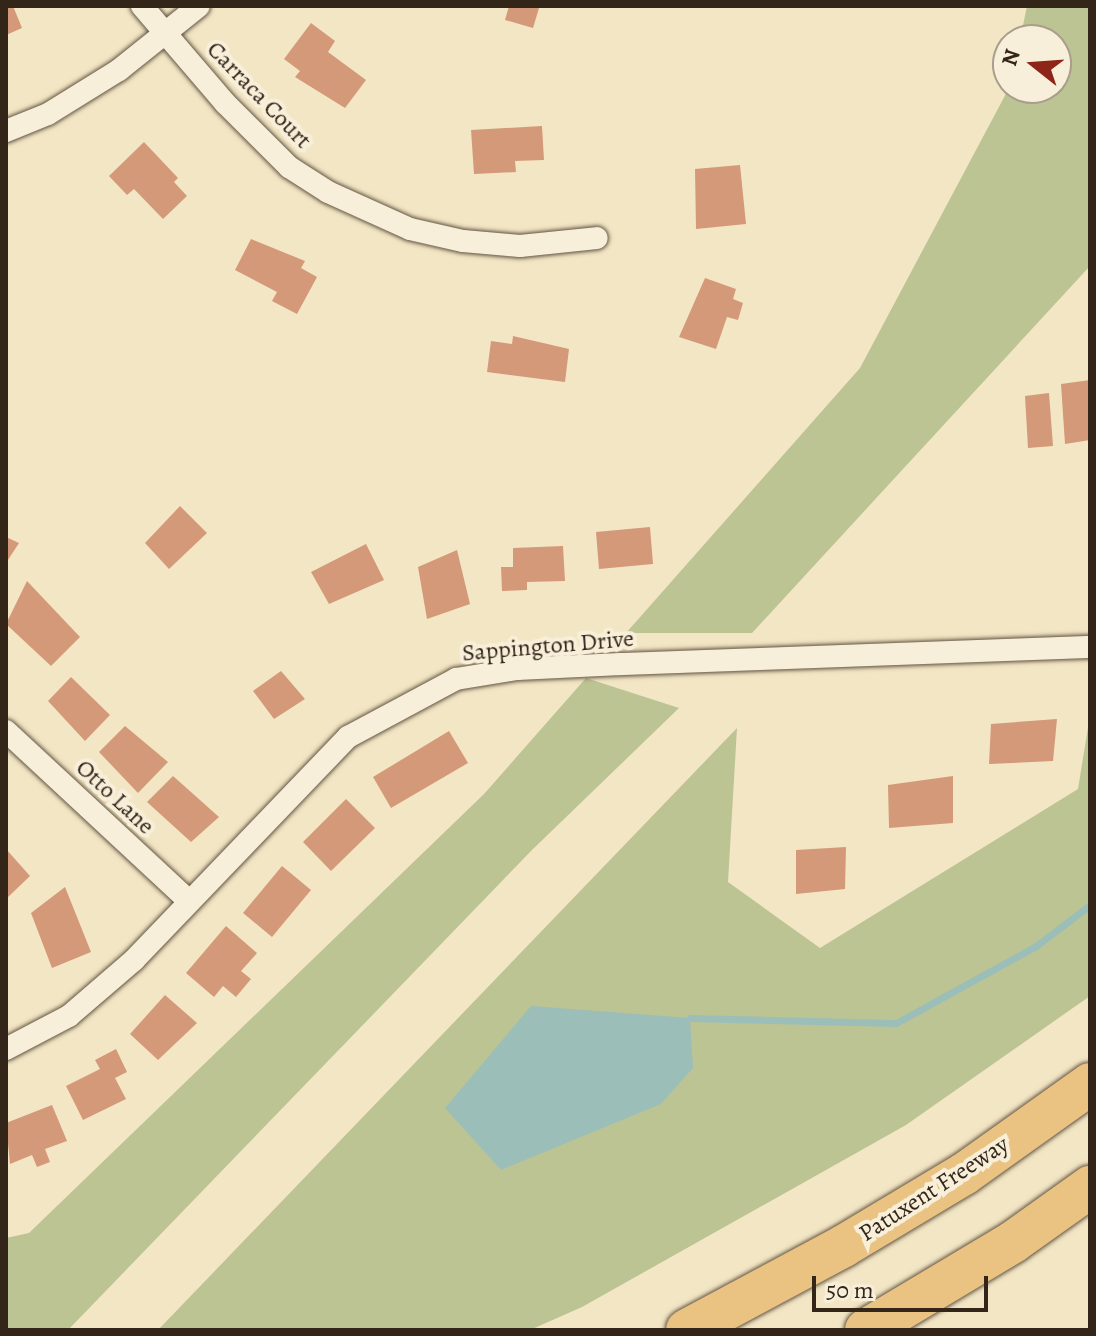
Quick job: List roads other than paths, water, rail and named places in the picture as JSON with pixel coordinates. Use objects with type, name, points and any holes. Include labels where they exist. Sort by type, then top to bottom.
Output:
[{"type":"highway","name":"Patuxent Freeway","points":[[687,1330],[830,1255],[964,1174],[1090,1084]]},
{"type":"highway","points":[[866,1330],[1013,1242],[1090,1187]]},
{"type":"street","name":"Carraca Court","points":[[142,6],[225,103],[289,167],[368,212],[463,241],[520,246],[597,238]]},
{"type":"street","points":[[6,131],[72,99],[199,6]]},
{"type":"street","name":"Sappington Drive","points":[[6,1049],[69,1016],[134,960],[348,737],[456,679],[517,669],[1090,647]]},
{"type":"street","name":"Otto Lane","points":[[6,731],[189,901]]},
{"type":"water","points":[[531,1006],[690,1018],[693,1068],[661,1104],[501,1170],[445,1108]]},
{"type":"waterway","points":[[690,1018],[896,1023],[1036,946],[1090,905]]}]
